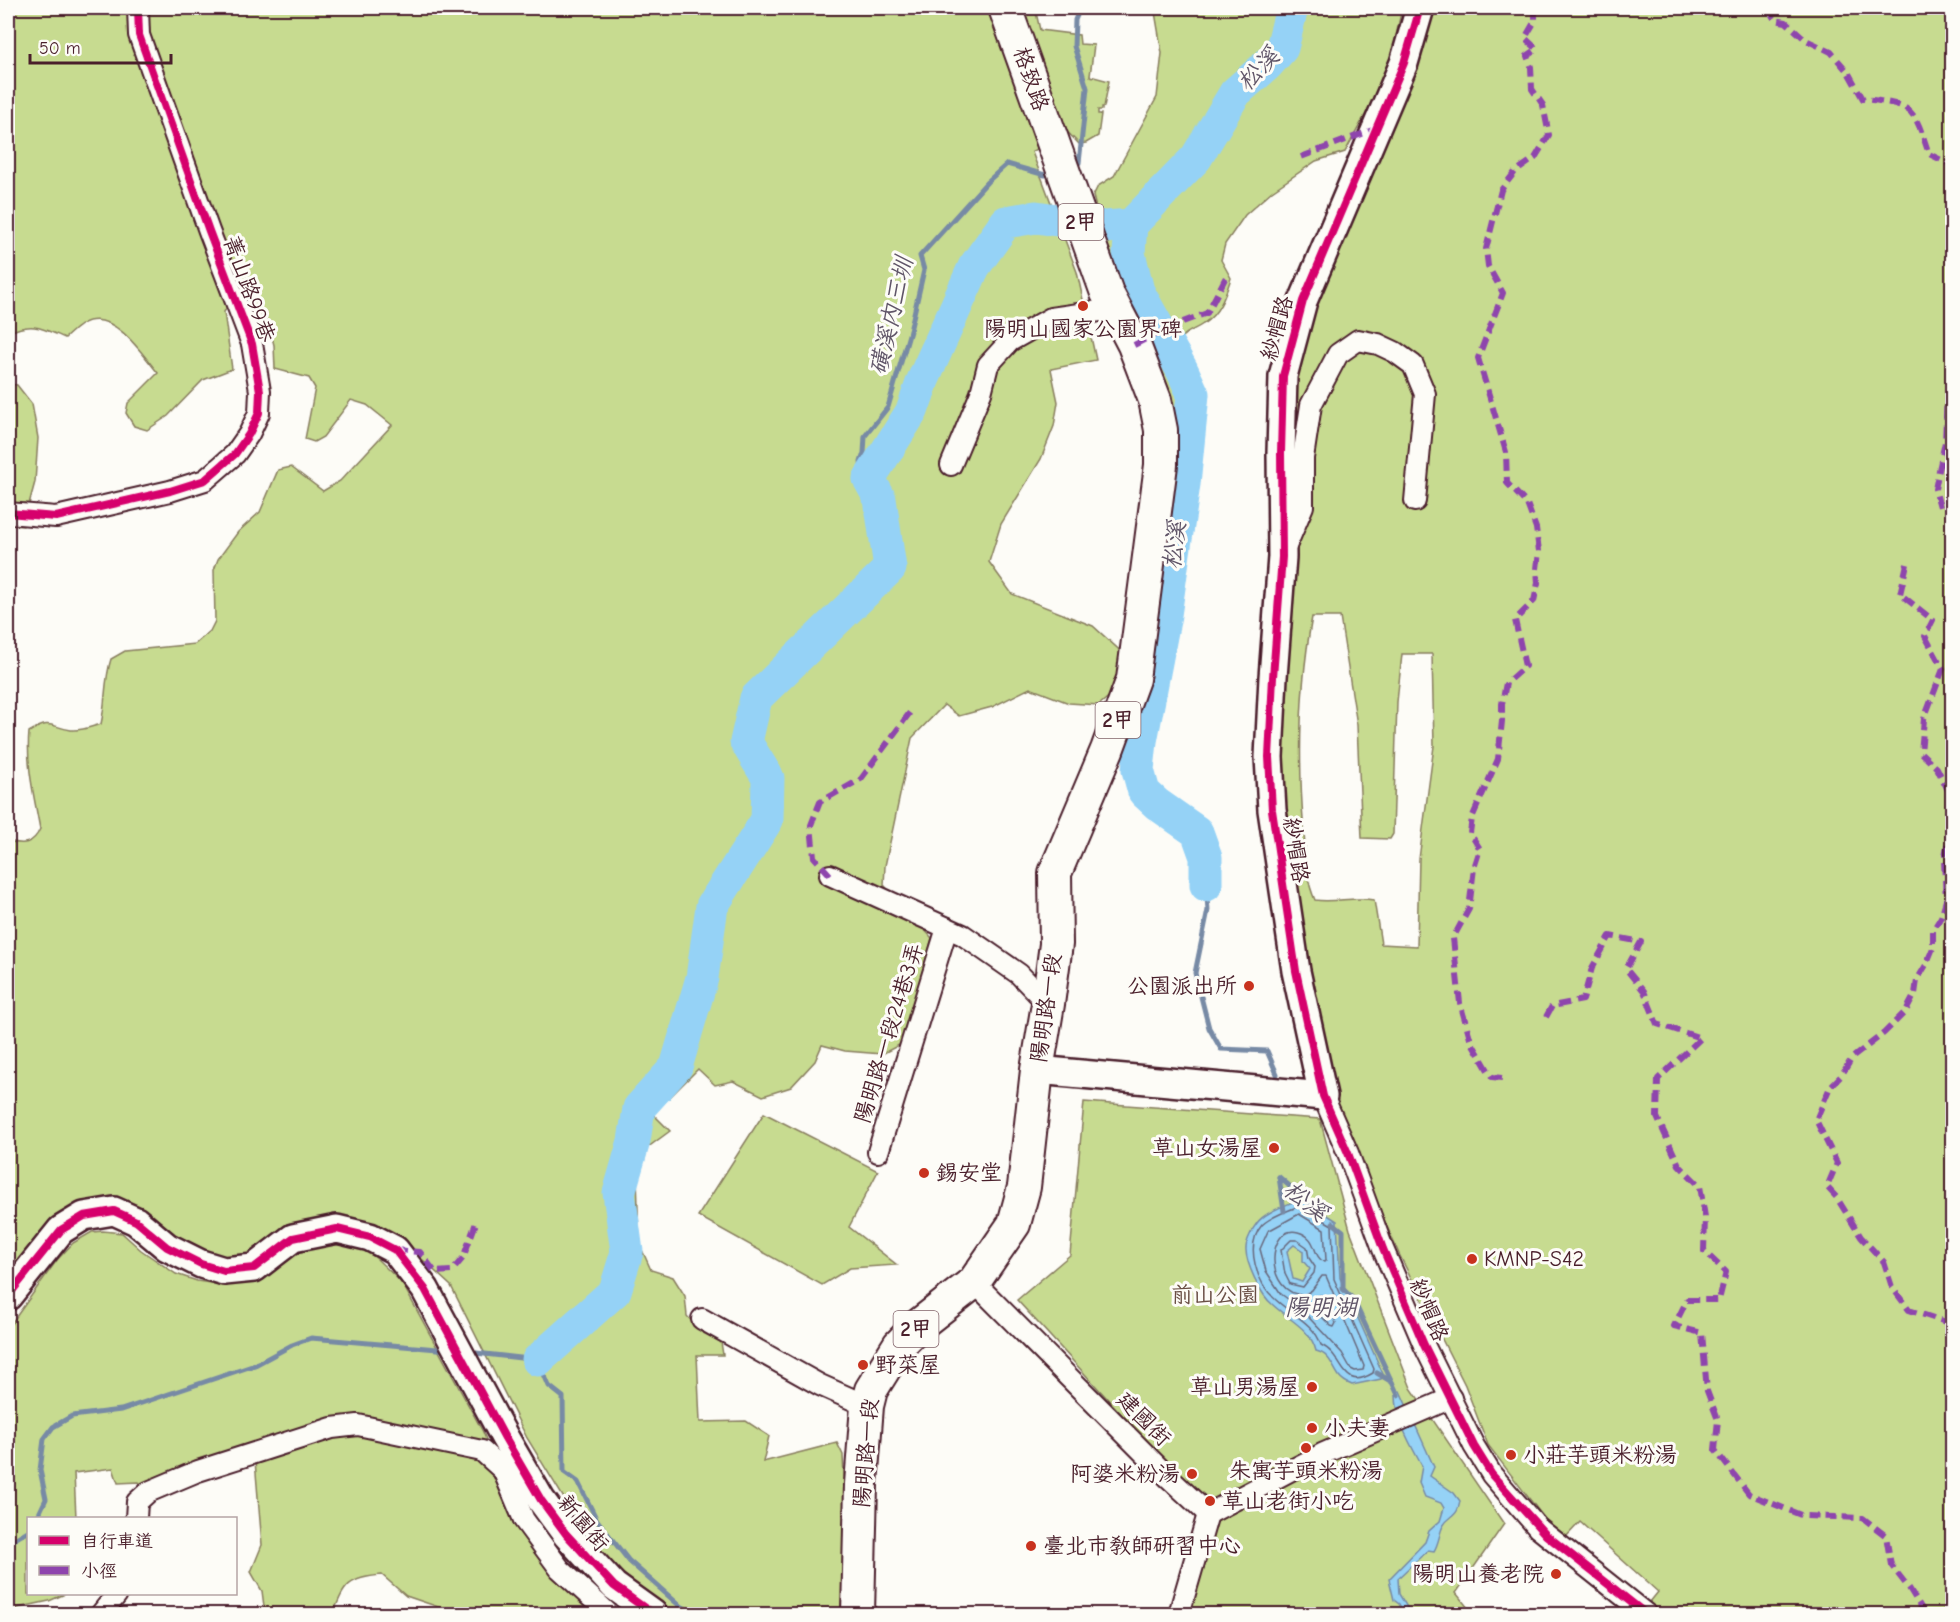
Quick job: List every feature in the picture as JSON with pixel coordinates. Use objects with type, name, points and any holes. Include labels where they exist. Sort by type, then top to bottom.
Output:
[{"type":"main road","name":"格致路","points":[[1005,8],[1111,301]]},
{"type":"main road","name":"陽明路一段","points":[[858,1614],[861,1484],[867,1406],[871,1390],[899,1345],[919,1325],[974,1282],[1014,1224],[1024,1187],[1037,1070],[1056,944],[1055,873],[1107,750],[1133,679],[1161,465],[1161,430],[1155,400],[1142,363],[1111,301]]},
{"type":"street","name":"菁山路99巷","points":[[8,513],[56,517],[170,491],[205,480],[235,454],[249,434],[259,413],[260,391],[252,344],[209,231],[140,35],[138,8]]},
{"type":"street","name":"紗帽路","points":[[1420,8],[1404,63],[1303,301],[1283,376],[1281,557],[1269,757],[1272,810],[1296,971],[1323,1096],[1348,1153],[1383,1249],[1424,1345],[1474,1446],[1492,1474],[1538,1528],[1646,1614]]},
{"type":"street","points":[[951,465],[981,393],[988,365],[1010,341],[1051,318],[1111,301]]},
{"type":"street","points":[[1281,557],[1303,506],[1303,458],[1311,405],[1338,354],[1358,340],[1378,344],[1395,352],[1413,365],[1425,394],[1415,501]]},
{"type":"street","points":[[830,875],[963,935],[1019,975],[1048,1004]]},
{"type":"street","name":"陽明路一段24巷3弄","points":[[878,1152],[947,928]]},
{"type":"street","points":[[1037,1070],[1323,1096]]},
{"type":"street","points":[[8,1296],[61,1230],[84,1216],[114,1211],[136,1221],[167,1247],[201,1264],[224,1271],[255,1268],[293,1238],[337,1229],[370,1237],[395,1250],[424,1288],[494,1445]]},
{"type":"street","name":"建國街","points":[[974,1282],[1161,1470],[1208,1514]]},
{"type":"street","points":[[702,1319],[820,1385],[867,1406]]},
{"type":"street","points":[[1179,1614],[1208,1514],[1322,1454],[1451,1398]]},
{"type":"street","points":[[136,1517],[137,1502],[148,1492],[198,1471],[332,1428],[358,1425],[494,1445]]},
{"type":"street","name":"新園街","points":[[494,1445],[524,1520],[560,1569],[609,1614]]},
{"type":"street","name":"新園街","points":[[494,1445],[541,1500],[566,1534],[614,1586],[653,1614]]},
{"type":"street","points":[[101,1614],[115,1595]]},
{"type":"green space","points":[[8,8],[991,8],[1045,144],[1032,152],[1077,272],[1096,360],[1051,369],[1058,402],[1054,426],[1041,459],[1001,524],[989,562],[1012,594],[1093,626],[1127,657],[1113,693],[1099,705],[1069,703],[1030,688],[992,707],[959,716],[944,705],[912,738],[885,866],[884,885],[932,938],[903,1043],[882,1054],[845,1051],[822,1045],[815,1061],[791,1087],[763,1096],[733,1081],[715,1085],[698,1069],[653,1114],[670,1131],[647,1148],[637,1173],[639,1243],[651,1270],[673,1277],[685,1296],[687,1316],[701,1332],[721,1342],[723,1355],[697,1355],[700,1422],[746,1421],[769,1436],[763,1462],[837,1443],[843,1455],[847,1548],[840,1614],[670,1614],[595,1549],[527,1438],[451,1286],[399,1238],[376,1228],[245,1258],[222,1256],[198,1251],[121,1204],[8,1282],[8,841],[18,843],[31,841],[40,829],[30,768],[29,732],[47,724],[75,730],[101,724],[111,659],[125,651],[195,644],[210,631],[215,621],[214,570],[218,559],[238,532],[260,512],[278,470],[291,467],[323,491],[340,481],[392,425],[367,405],[351,400],[323,437],[314,442],[305,439],[315,388],[309,378],[275,369],[274,345],[268,321],[244,303],[229,304],[224,312],[232,369],[203,380],[168,416],[147,430],[134,426],[126,413],[128,403],[158,373],[137,346],[119,329],[99,320],[82,324],[65,338],[37,327],[24,327],[8,333]]},
{"type":"green space","points":[[1014,8],[1035,8],[1040,30],[1079,35],[1080,44],[1094,45],[1090,76],[1109,81],[1104,107],[1098,110],[1098,114],[1101,114],[1098,136],[1079,144],[1057,121]]},
{"type":"green space","points":[[1144,8],[1402,8],[1388,73],[1345,152],[1316,161],[1272,191],[1245,215],[1225,244],[1221,260],[1231,278],[1221,304],[1209,320],[1179,340],[1194,374],[1171,430],[1166,412],[1165,379],[1123,290],[1103,236],[1093,196],[1098,186],[1114,176],[1157,97],[1162,53],[1155,12]]},
{"type":"green space","points":[[1429,8],[1952,8],[1952,1614],[1653,1614],[1645,1608],[1658,1592],[1580,1522],[1562,1541],[1488,1445],[1465,1385],[1399,1254],[1343,1126],[1326,1056],[1276,807],[1288,408],[1311,302]],"holes":[[[1312,617],[1340,617],[1357,725],[1362,838],[1390,839],[1393,834],[1397,702],[1402,654],[1432,654],[1434,746],[1419,859],[1417,946],[1381,944],[1374,900],[1315,900],[1309,884],[1301,779],[1304,671]]]},
{"type":"green space","points":[[8,384],[17,385],[32,404],[38,438],[35,482],[23,526],[8,525]]},
{"type":"green space","name":"前山公園","points":[[1084,1102],[1320,1119],[1350,1230],[1411,1388],[1504,1524],[1456,1593],[1473,1614],[1187,1614],[1214,1515],[1017,1300],[1070,1255]]},
{"type":"green space","points":[[764,1113],[878,1171],[849,1227],[897,1265],[850,1268],[822,1285],[698,1216]]},
{"type":"green space","points":[[92,1232],[122,1233],[141,1250],[176,1274],[197,1281],[217,1284],[253,1282],[264,1278],[304,1248],[345,1244],[364,1249],[402,1283],[483,1432],[524,1535],[599,1614],[459,1614],[406,1596],[382,1575],[362,1578],[349,1584],[333,1614],[265,1614],[262,1591],[251,1572],[262,1545],[255,1461],[143,1490],[139,1482],[118,1483],[113,1468],[74,1473],[76,1517],[27,1517],[27,1595],[63,1595],[49,1601],[8,1610],[8,1328],[57,1260],[73,1243]]},
{"type":"water","name":"陽明湖","points":[[1301,1198],[1337,1221],[1340,1278],[1383,1374],[1381,1379],[1352,1385],[1343,1380],[1328,1358],[1316,1351],[1304,1330],[1268,1301],[1255,1278],[1246,1254],[1247,1242],[1252,1231],[1266,1215]],"holes":[[[1294,1245],[1303,1251],[1303,1261],[1310,1269],[1302,1282],[1293,1279],[1287,1251]]]},
{"type":"water","points":[[1396,1391],[1400,1391],[1434,1467],[1430,1476],[1454,1493],[1460,1501],[1455,1514],[1443,1526],[1434,1551],[1428,1550],[1398,1578],[1399,1594],[1411,1614],[1404,1614],[1394,1600],[1389,1579],[1425,1542],[1429,1531],[1440,1521],[1444,1508],[1441,1503],[1425,1497],[1419,1483],[1422,1466],[1400,1421]]},
{"type":"waterway","name":"磺溪內三圳","points":[[1073,165],[1079,163],[1087,88],[1074,46],[1075,20],[1080,8]]},
{"type":"waterway","name":"松溪","points":[[1206,885],[1206,857],[1197,832],[1144,792],[1138,770],[1141,741],[1165,615],[1184,484],[1193,394],[1138,291],[1129,253],[1131,225],[1196,158],[1235,93],[1267,65],[1282,48],[1292,8]]},
{"type":"waterway","name":"磺溪內三圳","points":[[869,479],[862,473],[861,462],[865,436],[888,407],[910,331],[924,270],[920,256],[987,182],[1007,164],[1045,175],[1052,172]]},
{"type":"waterway","points":[[538,1360],[615,1291],[627,1252],[619,1193],[634,1141],[639,1108],[676,1067],[702,978],[712,906],[767,820],[768,778],[746,742],[756,698],[890,568],[880,499],[869,479],[912,411],[923,380],[974,267],[1006,222],[1036,217],[1105,227],[1131,225]]},
{"type":"waterway","name":"松溪","points":[[1206,885],[1208,910],[1195,973],[1209,1028],[1221,1049],[1267,1051],[1277,1074]]},
{"type":"waterway","name":"松溪","points":[[1279,1177],[1284,1211]]},
{"type":"waterway","name":"松溪","points":[[1279,1177],[1321,1213]]},
{"type":"waterway","name":"松溪","points":[[1333,1223],[1343,1231],[1343,1289],[1353,1299],[1392,1382]]},
{"type":"waterway","points":[[37,1517],[46,1499],[40,1470],[44,1439],[53,1427],[72,1416],[121,1410],[255,1365],[292,1345],[311,1338],[449,1350]]},
{"type":"waterway","points":[[467,1352],[538,1360],[549,1386],[563,1397],[564,1472],[578,1482],[597,1520],[629,1561],[679,1605],[695,1614]]},
{"type":"waterway","name":"松溪","points":[[1377,1373],[1392,1382],[1398,1395]]},
{"type":"waterway","points":[[8,1543],[27,1532]]},
{"type":"marked path","points":[[1502,1078],[1492,1077],[1471,1041],[1460,1003],[1453,938],[1469,909],[1474,868],[1480,849],[1470,833],[1472,818],[1498,759],[1506,683],[1525,666],[1515,620],[1534,601],[1538,583],[1539,551],[1536,528],[1527,504],[1507,483],[1506,452],[1478,358],[1503,293],[1488,266],[1486,249],[1501,190],[1515,172],[1535,158],[1549,135],[1543,105],[1532,89],[1531,67],[1527,56],[1537,49],[1525,38],[1535,21],[1535,8]]},
{"type":"marked path","points":[[1768,8],[1775,20],[1786,22],[1806,40],[1831,52],[1848,72],[1863,99],[1893,104],[1910,111],[1919,126],[1929,154],[1952,165]]},
{"type":"marked path","points":[[1301,157],[1375,129]]},
{"type":"marked path","points":[[1134,345],[1172,326],[1207,313],[1228,273]]},
{"type":"marked path","points":[[1940,507],[1935,489],[1945,442],[1947,395],[1952,385]]},
{"type":"marked path","points":[[1907,564],[1900,594],[1933,620],[1925,636],[1943,669],[1924,719],[1921,753],[1937,768],[1952,798]]},
{"type":"marked path","points":[[830,875],[814,857],[811,825],[820,802],[861,779],[911,711]]},
{"type":"marked path","points":[[1952,809],[1944,860],[1946,900],[1941,917],[1933,930],[1933,948],[1917,980],[1915,994],[1906,1011],[1884,1033],[1852,1058],[1841,1076],[1830,1087],[1816,1120],[1837,1163],[1827,1187],[1837,1198],[1861,1237],[1884,1262],[1892,1287],[1909,1310],[1952,1324]]},
{"type":"marked path","points":[[1546,1017],[1552,1006],[1583,1000],[1592,968],[1610,936],[1641,942],[1626,969],[1644,991],[1657,1024],[1701,1038],[1658,1079],[1657,1117],[1679,1165],[1700,1186],[1705,1217],[1704,1251],[1726,1272],[1719,1300],[1687,1300],[1674,1326],[1702,1333],[1707,1391],[1718,1420],[1715,1450],[1749,1494],[1803,1516],[1863,1518],[1886,1536],[1891,1565],[1925,1614]]},
{"type":"marked path","points":[[395,1250],[420,1252],[435,1272],[452,1271],[463,1258],[477,1220]]},
{"type":"cycle path","points":[[8,513],[56,517],[170,491],[205,480],[235,454],[249,434],[259,413],[260,391],[252,344],[139,35],[138,8]]},
{"type":"cycle path","points":[[1420,8],[1404,63],[1303,301],[1283,376],[1282,557],[1269,757],[1272,810],[1296,971],[1323,1096],[1348,1153],[1383,1249],[1424,1345],[1474,1446],[1492,1475],[1546,1535],[1646,1614]]},
{"type":"cycle path","points":[[8,1296],[61,1230],[84,1216],[114,1211],[136,1221],[167,1247],[201,1264],[224,1271],[254,1268],[293,1238],[337,1229],[370,1237],[395,1250],[425,1289],[505,1438],[541,1500],[566,1534],[614,1586],[653,1614]]},
{"type":"place","name":"陽明山國家公園界碑","points":[[1083,306]]},
{"type":"place","name":"公園派出所","points":[[1249,986]]},
{"type":"place","name":"草山女湯屋","points":[[1274,1148]]},
{"type":"place","name":"錫安堂","points":[[924,1173]]},
{"type":"place","name":"KMNP-S42","points":[[1472,1259]]},
{"type":"place","name":"野菜屋","points":[[863,1365]]},
{"type":"place","name":"草山男湯屋","points":[[1312,1387]]},
{"type":"place","name":"小夫妻","points":[[1312,1428]]},
{"type":"place","name":"朱寓芋頭米粉湯","points":[[1306,1448]]},
{"type":"place","name":"小莊芋頭米粉湯","points":[[1511,1455]]},
{"type":"place","name":"阿婆米粉湯","points":[[1192,1474]]},
{"type":"place","name":"草山老街小吃","points":[[1210,1501]]},
{"type":"place","name":"臺北市教師研習中心","points":[[1031,1546]]},
{"type":"place","name":"陽明山養老院","points":[[1556,1574]]}]
